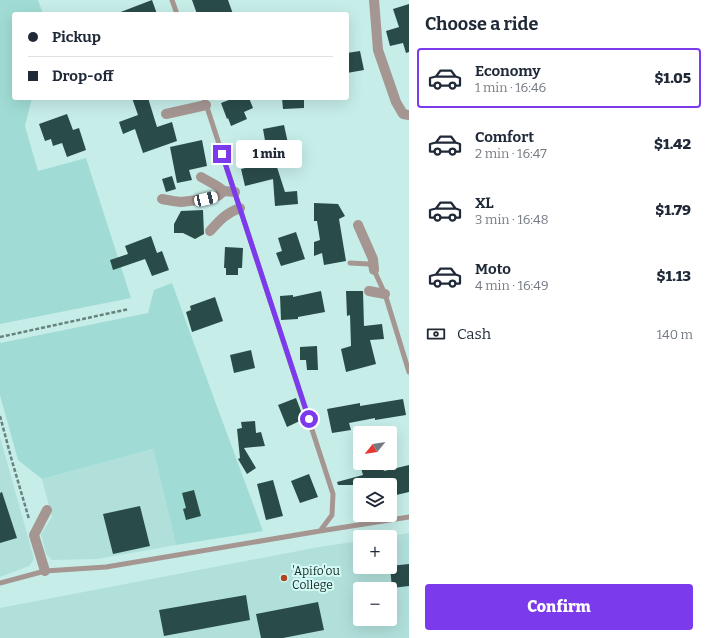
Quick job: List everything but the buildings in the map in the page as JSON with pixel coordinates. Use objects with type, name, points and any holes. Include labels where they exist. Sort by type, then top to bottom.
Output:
[{"type":"street","points":[[374,0],[378,50],[396,102],[403,114],[409,115]]},
{"type":"street","points":[[166,114],[205,101]]},
{"type":"street","points":[[201,176],[224,191],[235,192]]},
{"type":"street","points":[[162,199],[181,202],[206,199],[218,196],[224,191]]},
{"type":"street","points":[[210,231],[217,222],[230,212],[240,208]]},
{"type":"street","points":[[358,225],[373,259],[374,270]]},
{"type":"street","points":[[369,291],[386,294]]},
{"type":"street","points":[[45,571],[34,535],[47,510]]},
{"type":"lane","points":[[172,0],[176,12]]},
{"type":"lane","points":[[205,101],[334,494],[332,515],[320,531]]},
{"type":"lane","points":[[350,263],[369,264],[374,270],[386,294],[409,372]]},
{"type":"lane","points":[[0,583],[45,571],[106,567],[409,517]]},
{"type":"path","points":[[0,337],[129,309]]},
{"type":"path","points":[[0,416],[34,535]]},
{"type":"shaded area","points":[[0,0],[38,0],[42,12],[12,12],[12,100],[32,100],[25,126],[38,171],[86,158],[131,298],[0,324]]},
{"type":"shaded area","points":[[172,283],[263,531],[176,545],[153,449],[42,479],[18,460],[0,395],[0,343],[148,313],[154,290]]},
{"type":"shaded area","points":[[0,437],[34,559],[29,566],[0,577]]},
{"type":"shaded area","points":[[153,449],[176,545],[97,559],[52,560],[46,554],[41,534],[52,517],[42,479]]},
{"type":"shaded area","name":"'Apifo'ou College","points":[[409,533],[409,638],[0,638],[0,608],[319,547],[353,542],[353,574],[397,574],[397,535]]},
{"type":"place","name":"'Apifo'ou College","points":[[284,578]]},
{"type":"route","points":[[222,154],[309,419]]}]
